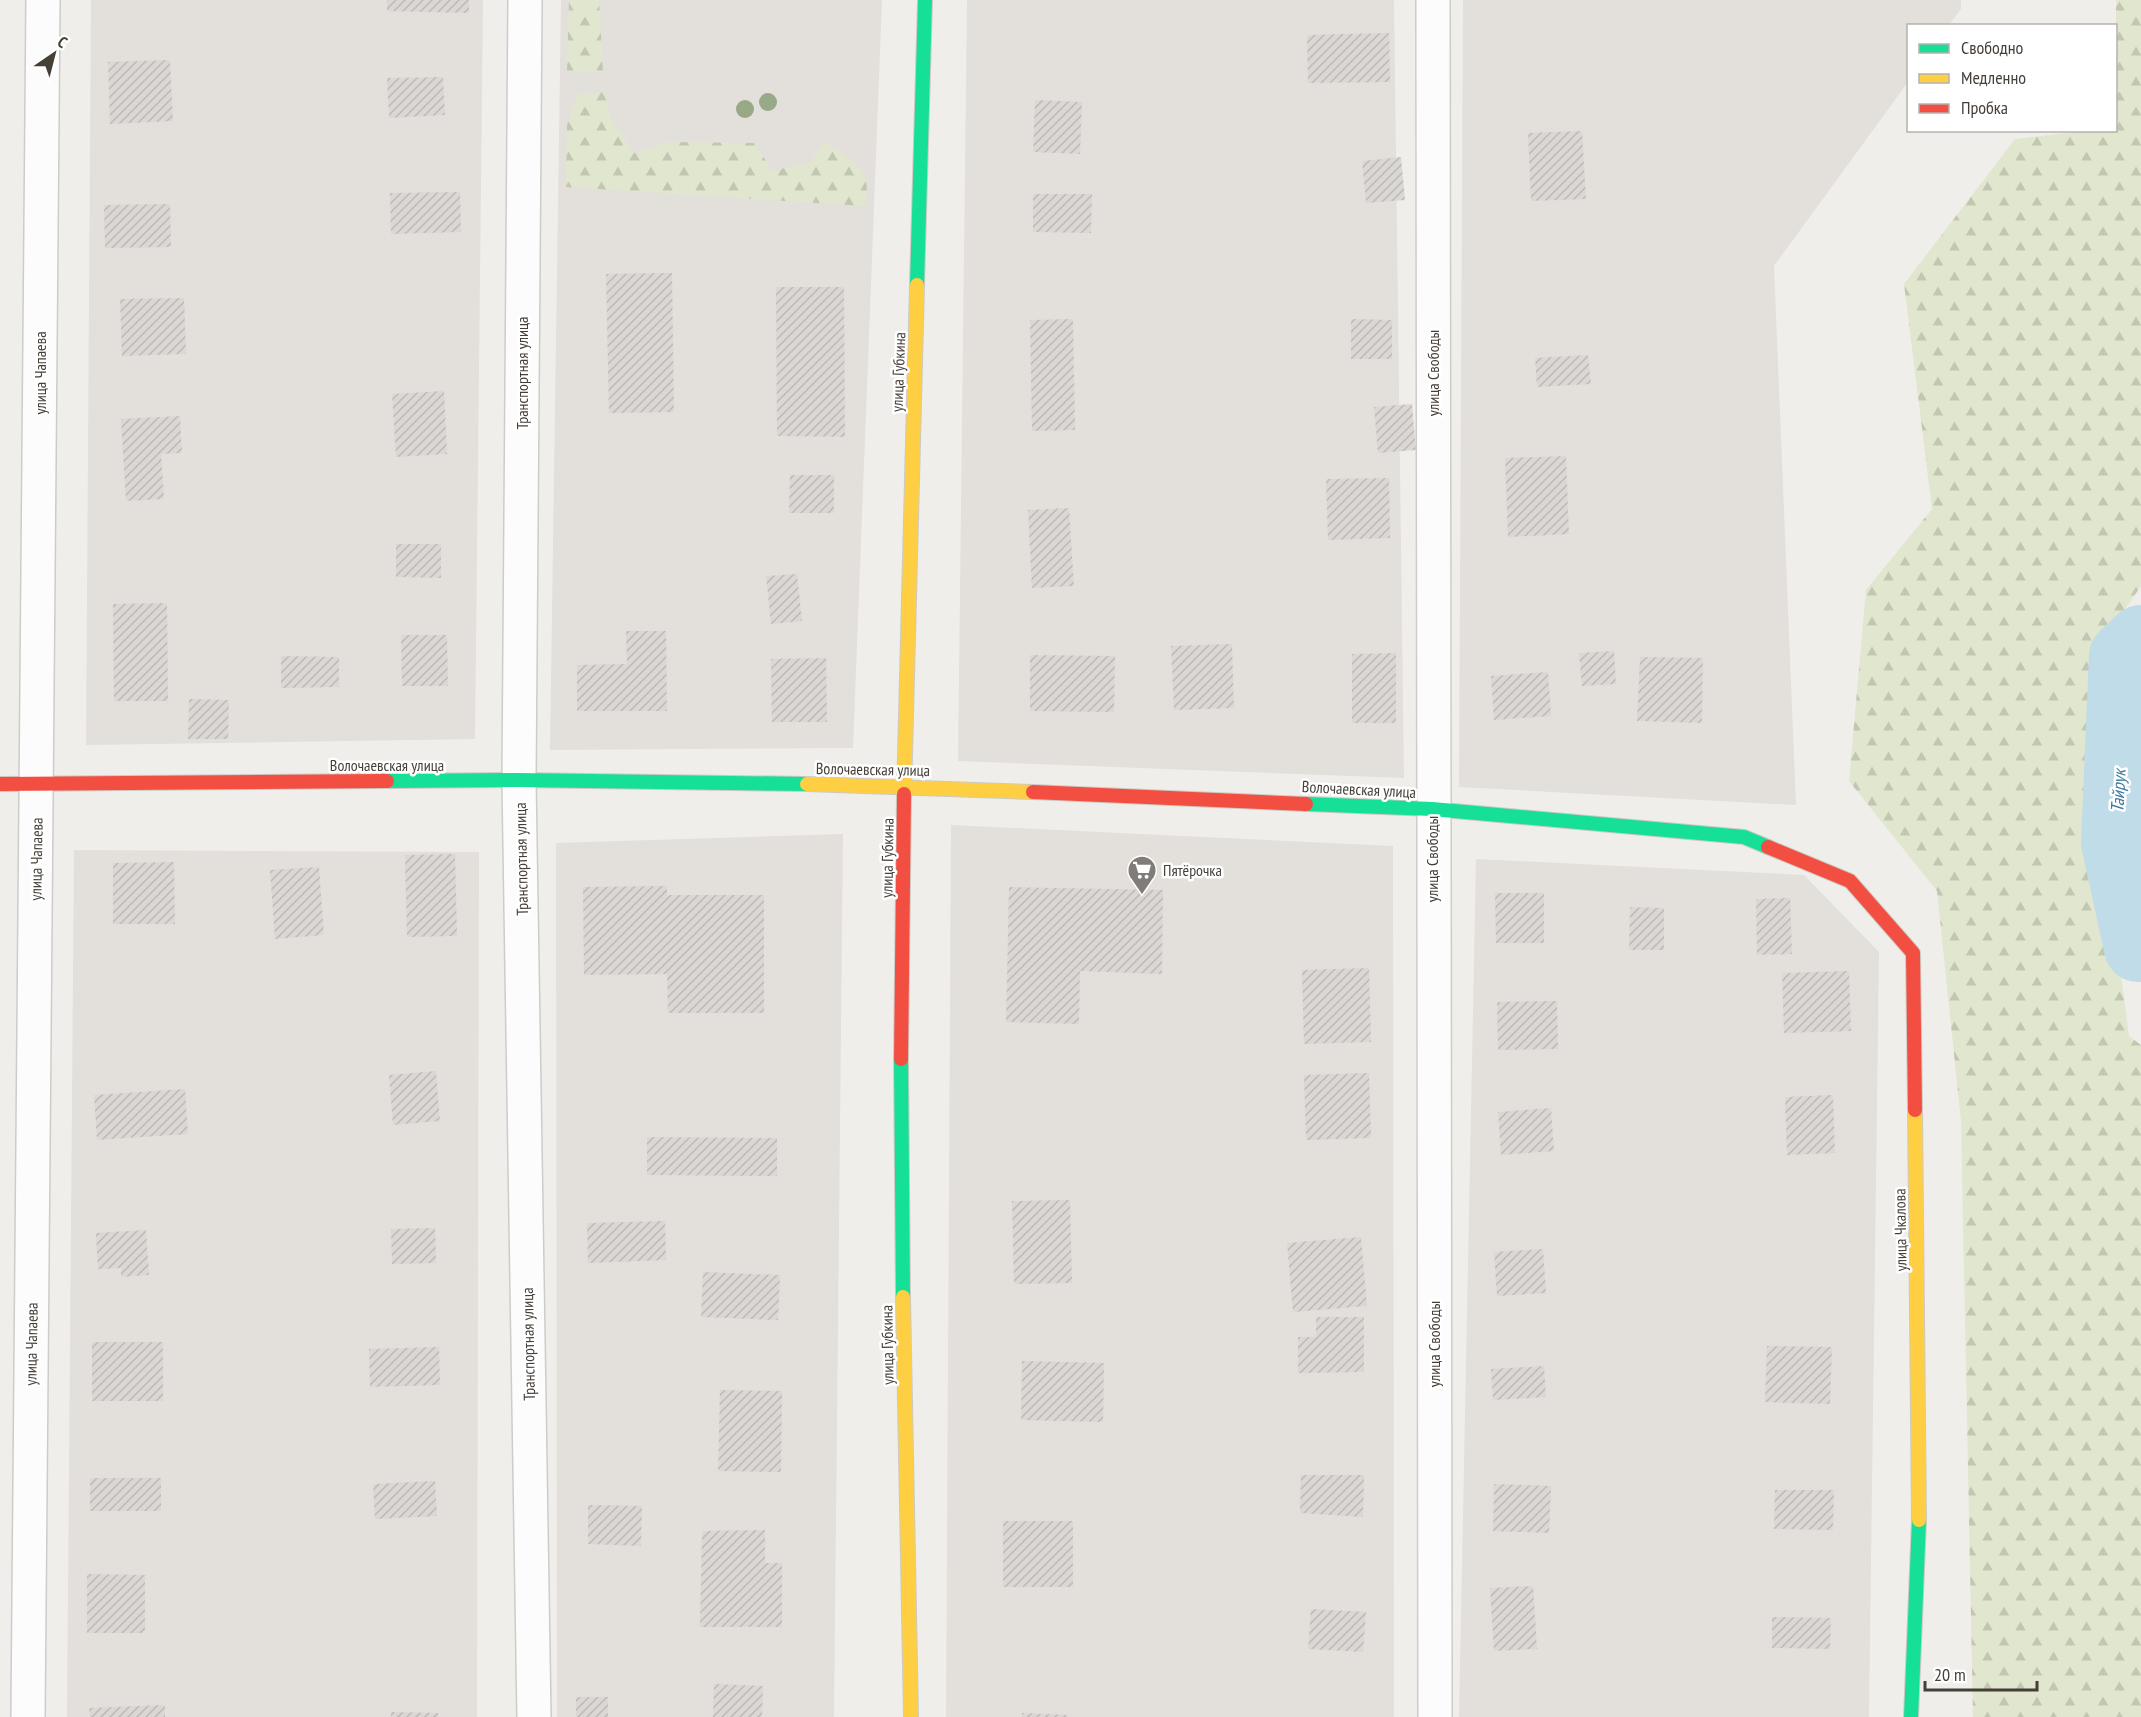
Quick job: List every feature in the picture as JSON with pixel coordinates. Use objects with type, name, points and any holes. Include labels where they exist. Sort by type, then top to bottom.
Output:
[{"type":"street","name":"улица Чапаева","points":[[28,1717],[43,0]]},
{"type":"street","name":"Транспортная улица","points":[[525,0],[519,780],[534,1717]]},
{"type":"street","name":"улица Губкина","points":[[911,1717],[900,1138],[904,786],[925,0]]},
{"type":"street","name":"улица Свободы","points":[[1433,0],[1432,809],[1435,1717]]},
{"type":"street","name":"Волочаевская улица","points":[[0,784],[519,780],[904,786],[1432,809],[1744,837]]},
{"type":"street","name":"улица Чкалова","points":[[1744,837],[1850,881],[1913,953],[1920,1503],[1911,1717]]},
{"type":"shaded area","points":[[91,0],[483,0],[475,739],[86,745]]},
{"type":"shaded area","points":[[561,0],[882,0],[853,748],[550,750]]},
{"type":"shaded area","points":[[967,0],[1394,0],[1404,778],[958,761]]},
{"type":"shaded area","points":[[1463,0],[1961,0],[1961,9],[1950,24],[1907,24],[1907,83],[1774,266],[1796,805],[1459,787]]},
{"type":"shaded area","points":[[951,825],[1393,846],[1394,1717],[946,1717]]},
{"type":"shaded area","points":[[843,834],[834,1717],[557,1717],[556,843]]},
{"type":"shaded area","points":[[74,850],[479,852],[477,1717],[67,1717]]},
{"type":"shaded area","points":[[1476,859],[1804,875],[1879,952],[1869,1717],[1459,1717]]},
{"type":"green space","points":[[569,0],[599,0],[603,72],[567,71]]},
{"type":"green space","points":[[2116,0],[2141,0],[2141,586],[2114,625],[2093,767],[2129,1036],[2141,1045],[2141,1717],[1973,1717],[1961,1121],[1937,891],[1849,781],[1866,590],[1932,509],[1904,284],[2015,139],[2074,132],[2117,132]]},
{"type":"green space","points":[[604,92],[612,120],[634,153],[669,142],[755,143],[772,171],[811,162],[824,142],[852,161],[864,174],[867,193],[864,206],[566,187],[567,125],[578,94]]},
{"type":"building","points":[[387,0],[469,0],[469,13],[387,11]]},
{"type":"building","points":[[1389,33],[1390,82],[1308,83],[1307,35]]},
{"type":"building","points":[[170,60],[173,121],[110,124],[108,62]]},
{"type":"building","points":[[443,77],[445,115],[389,118],[387,78]]},
{"type":"building","points":[[1035,100],[1082,102],[1080,154],[1033,152]]},
{"type":"building","points":[[1582,131],[1586,199],[1531,201],[1528,133]]},
{"type":"building","points":[[1401,157],[1405,200],[1366,203],[1362,161]]},
{"type":"building","points":[[460,192],[461,232],[391,234],[390,193]]},
{"type":"building","points":[[1033,194],[1092,194],[1091,233],[1033,232]]},
{"type":"building","points":[[170,204],[171,247],[105,248],[104,205]]},
{"type":"building","points":[[672,273],[674,412],[609,413],[606,274]]},
{"type":"building","points":[[776,287],[844,287],[845,437],[777,436]]},
{"type":"building","points":[[184,298],[186,354],[122,356],[120,299]]},
{"type":"building","points":[[1073,319],[1075,430],[1032,431],[1030,320]]},
{"type":"building","points":[[1351,319],[1392,320],[1392,359],[1351,359]]},
{"type":"building","points":[[1588,355],[1591,384],[1537,387],[1535,358]]},
{"type":"building","points":[[444,391],[447,454],[396,457],[392,394]]},
{"type":"building","points":[[1412,404],[1416,450],[1378,453],[1374,407]]},
{"type":"building","points":[[180,416],[182,453],[161,454],[164,499],[126,501],[121,419]]},
{"type":"building","points":[[1566,456],[1569,534],[1508,537],[1505,458]]},
{"type":"building","points":[[790,475],[834,475],[834,513],[789,513]]},
{"type":"building","points":[[1389,478],[1390,538],[1328,540],[1326,479]]},
{"type":"building","points":[[1069,508],[1074,586],[1032,588],[1028,510]]},
{"type":"building","points":[[396,544],[441,544],[441,578],[396,577]]},
{"type":"building","points":[[797,574],[802,621],[771,624],[766,576]]},
{"type":"building","points":[[167,603],[168,701],[114,701],[113,604]]},
{"type":"building","points":[[626,631],[666,631],[667,711],[577,711],[577,665],[627,664]]},
{"type":"building","points":[[401,635],[447,635],[448,686],[402,686]]},
{"type":"building","points":[[1232,644],[1234,708],[1174,710],[1171,646]]},
{"type":"building","points":[[1614,651],[1616,684],[1582,686],[1579,653]]},
{"type":"building","points":[[1396,653],[1396,723],[1352,723],[1352,654]]},
{"type":"building","points":[[1030,655],[1115,656],[1114,712],[1030,711]]},
{"type":"building","points":[[281,656],[339,657],[339,687],[281,688]]},
{"type":"building","points":[[1640,657],[1703,658],[1702,723],[1637,721]]},
{"type":"building","points":[[826,658],[827,722],[772,722],[771,659]]},
{"type":"building","points":[[1548,672],[1551,716],[1494,720],[1491,676]]},
{"type":"building","points":[[189,699],[229,700],[228,739],[188,739]]},
{"type":"building","points":[[455,854],[457,936],[407,937],[405,855]]},
{"type":"building","points":[[174,862],[175,924],[113,924],[113,863]]},
{"type":"building","points":[[319,867],[324,935],[275,939],[270,870]]},
{"type":"building","points":[[667,886],[667,895],[764,895],[764,1013],[668,1013],[667,974],[584,975],[583,887]]},
{"type":"building","points":[[1009,887],[1163,890],[1162,974],[1080,971],[1079,1024],[1006,1022]]},
{"type":"building","points":[[1495,893],[1544,893],[1544,943],[1496,943]]},
{"type":"building","points":[[1790,898],[1792,954],[1757,955],[1756,899]]},
{"type":"building","points":[[1630,907],[1664,908],[1664,950],[1629,950]]},
{"type":"building","points":[[1369,968],[1371,1042],[1304,1044],[1302,970]]},
{"type":"building","points":[[1849,971],[1851,1031],[1784,1033],[1782,973]]},
{"type":"building","points":[[1557,1001],[1558,1049],[1498,1050],[1497,1002]]},
{"type":"building","points":[[436,1071],[440,1121],[393,1125],[389,1075]]},
{"type":"building","points":[[1369,1073],[1371,1138],[1306,1140],[1304,1075]]},
{"type":"building","points":[[185,1089],[188,1134],[97,1140],[94,1095]]},
{"type":"building","points":[[1833,1095],[1835,1153],[1787,1155],[1785,1097]]},
{"type":"building","points":[[1551,1108],[1554,1151],[1501,1155],[1498,1112]]},
{"type":"building","points":[[647,1137],[777,1138],[777,1176],[647,1175]]},
{"type":"building","points":[[1070,1200],[1072,1283],[1014,1284],[1012,1201]]},
{"type":"building","points":[[665,1221],[666,1260],[588,1263],[587,1223]]},
{"type":"building","points":[[435,1228],[436,1263],[392,1264],[391,1229]]},
{"type":"building","points":[[146,1230],[149,1275],[121,1277],[121,1268],[98,1269],[96,1233]]},
{"type":"building","points":[[1361,1237],[1367,1306],[1293,1312],[1287,1243]]},
{"type":"building","points":[[1543,1249],[1546,1293],[1497,1296],[1494,1252]]},
{"type":"building","points":[[703,1272],[780,1275],[778,1320],[701,1317]]},
{"type":"building","points":[[1316,1317],[1364,1317],[1364,1372],[1298,1373],[1298,1337],[1316,1337]]},
{"type":"building","points":[[92,1342],[163,1342],[163,1401],[92,1401]]},
{"type":"building","points":[[1767,1346],[1832,1347],[1830,1404],[1765,1402]]},
{"type":"building","points":[[439,1347],[440,1385],[370,1387],[369,1349]]},
{"type":"building","points":[[1022,1361],[1104,1363],[1103,1422],[1021,1420]]},
{"type":"building","points":[[1544,1366],[1546,1397],[1493,1400],[1491,1369]]},
{"type":"building","points":[[720,1390],[782,1391],[781,1472],[718,1471]]},
{"type":"building","points":[[1301,1475],[1364,1475],[1363,1517],[1300,1513]]},
{"type":"building","points":[[90,1478],[161,1478],[161,1511],[90,1511]]},
{"type":"building","points":[[435,1481],[437,1516],[375,1519],[373,1484]]},
{"type":"building","points":[[1494,1484],[1551,1486],[1549,1533],[1493,1531]]},
{"type":"building","points":[[1775,1490],[1834,1490],[1833,1530],[1774,1529]]},
{"type":"building","points":[[588,1505],[642,1506],[641,1546],[588,1544]]},
{"type":"building","points":[[1003,1521],[1073,1521],[1073,1587],[1003,1587]]},
{"type":"building","points":[[765,1530],[765,1563],[782,1563],[782,1627],[700,1627],[702,1531]]},
{"type":"building","points":[[87,1574],[145,1575],[145,1633],[87,1633]]},
{"type":"building","points":[[1533,1586],[1537,1649],[1494,1651],[1490,1588]]},
{"type":"building","points":[[1311,1609],[1366,1612],[1363,1652],[1308,1649]]},
{"type":"building","points":[[1772,1617],[1831,1618],[1830,1649],[1772,1648]]},
{"type":"building","points":[[714,1684],[763,1686],[762,1717],[713,1717]]},
{"type":"building","points":[[576,1697],[608,1697],[608,1717],[576,1717]]},
{"type":"building","points":[[165,1705],[165,1717],[90,1717],[89,1708]]},
{"type":"building","points":[[391,1712],[438,1713],[438,1717],[391,1717]]},
{"type":"building","points":[[1022,1713],[1067,1715],[1067,1717],[1022,1717]]},
{"type":"waterway","name":"Тайрук","points":[[2141,639],[2123,656],[2115,842],[2138,948],[2141,948]]},
{"type":"traffic: fast","points":[[917,285],[925,0]]},
{"type":"traffic: fast","points":[[387,781],[519,780],[807,784]]},
{"type":"traffic: fast","points":[[1306,804],[1432,809],[1744,837],[1768,847]]},
{"type":"traffic: fast","points":[[901,1059],[903,1297]]},
{"type":"traffic: fast","points":[[1911,1717],[1919,1520]]},
{"type":"traffic: slow","points":[[904,794],[917,285]]},
{"type":"traffic: slow","points":[[807,784],[1033,792]]},
{"type":"traffic: slow","points":[[1915,1110],[1919,1520]]},
{"type":"traffic: slow","points":[[903,1297],[911,1717]]},
{"type":"traffic: jam","points":[[0,784],[387,781]]},
{"type":"traffic: jam","points":[[1033,792],[1306,804]]},
{"type":"traffic: jam","points":[[901,1059],[904,794]]},
{"type":"traffic: jam","points":[[1768,847],[1850,881],[1913,953],[1915,1110]]},
{"type":"place","name":"Пятёрочка","points":[[1142,896]]}]
